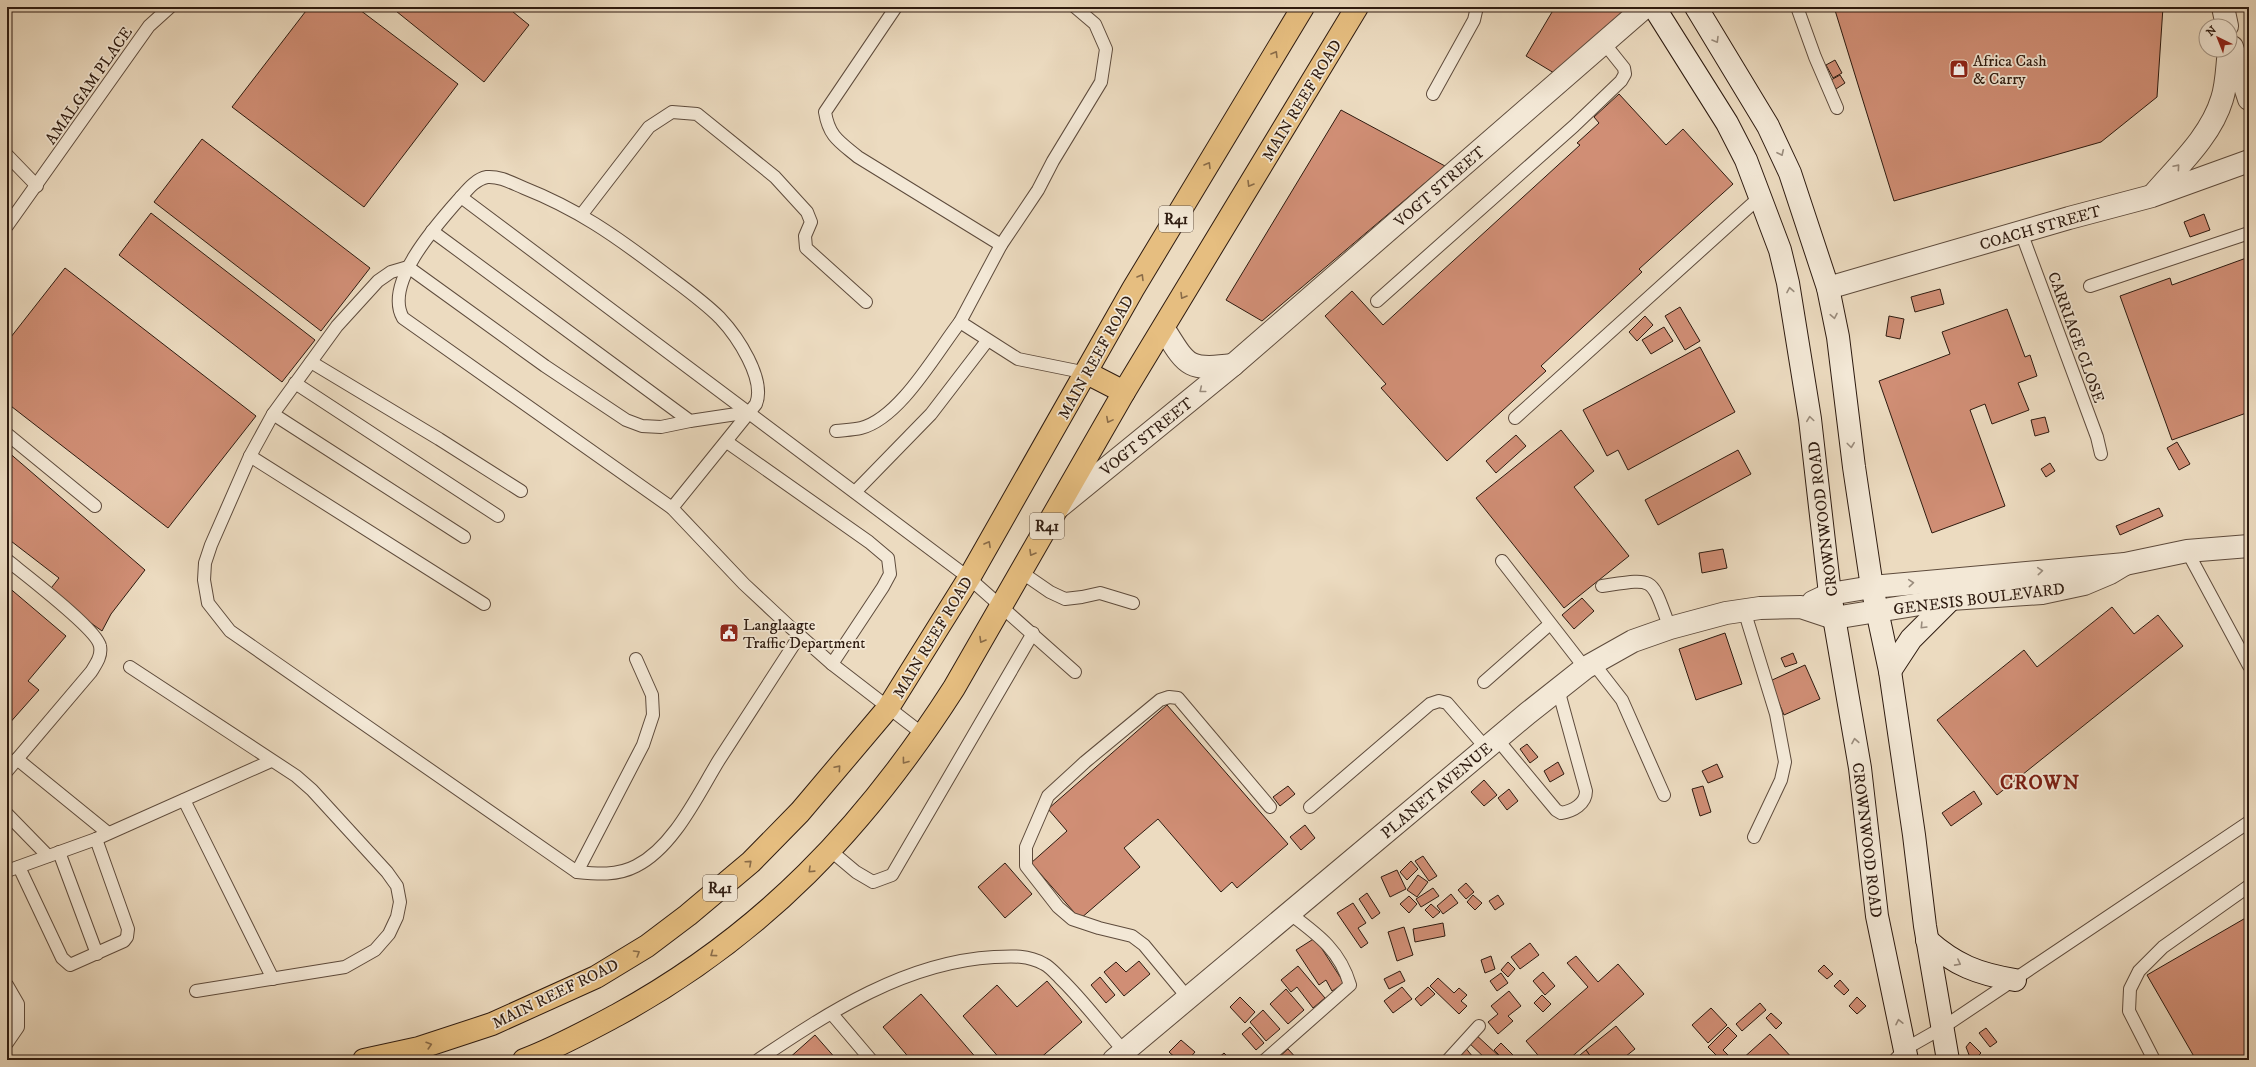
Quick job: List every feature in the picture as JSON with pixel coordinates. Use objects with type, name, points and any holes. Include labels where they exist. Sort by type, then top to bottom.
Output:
[{"type":"main road","name":"MAIN REEF ROAD","points":[[364,1060],[419,1048],[492,1024],[596,978],[647,946],[688,915],[751,862],[800,812],[888,708],[969,578],[1087,373],[1133,289],[1303,7]]},
{"type":"main road","name":"MAIN REEF ROAD","points":[[524,1060],[586,1032],[650,997],[699,965],[749,928],[831,851],[877,798],[924,735],[1002,606],[1124,392],[1164,329],[1357,7]]},
{"type":"main road","points":[[1087,373],[1124,392]]},
{"type":"street","name":"VOGT STREET","points":[[1059,507],[1233,365],[1645,7]]},
{"type":"street","name":"CROWNWOOD ROAD","points":[[1654,7],[1727,123],[1762,196],[1780,250],[1790,290],[1810,419],[1830,594],[1860,768],[1877,916],[1902,1056]]},
{"type":"street","points":[[1696,7],[1768,126],[1781,153],[1790,174],[1828,288],[1838,337],[1854,467],[1872,587],[1890,671],[1927,940],[1948,1060]]},
{"type":"street","points":[[2223,7],[2225,18]]},
{"type":"street","points":[[2152,196],[2195,146],[2213,120],[2223,99],[2228,58]]},
{"type":"street","points":[[2236,58],[2249,99]]},
{"type":"street","name":"COACH STREET","points":[[1828,288],[2152,196],[2249,161]]},
{"type":"street","points":[[1164,329],[1177,350],[1190,365],[1209,368],[1233,365]]},
{"type":"street","name":"GENESIS BOULEVARD","points":[[1872,587],[2125,564],[2187,551],[2249,546]]},
{"type":"street","name":"GENESIS BOULEVARD","points":[[1877,611],[1951,599],[2056,590],[2098,579],[2125,564]]},
{"type":"street","name":"PLANET AVENUE","points":[[1801,607],[1830,594],[1872,587]]},
{"type":"street","points":[[1890,671],[1911,639],[1951,599]]},
{"type":"street","name":"PLANET AVENUE","points":[[1123,1057],[1188,998],[1492,743],[1558,689],[1590,666],[1634,641],[1670,628],[1744,610],[1801,607],[1834,618],[1877,611]]},
{"type":"street","points":[[1927,940],[1953,960],[1967,968],[1987,976],[2015,980]]},
{"type":"lane","name":"AMALGAM PLACE","points":[[7,226],[150,26],[170,7]]},
{"type":"lane","points":[[896,7],[825,112],[828,128],[837,140],[858,157],[897,183],[1001,245]]},
{"type":"lane","points":[[836,431],[862,428],[880,418],[897,405],[960,322],[1001,245],[1038,190],[1101,82],[1106,49],[1095,24],[1075,7]]},
{"type":"lane","points":[[1433,94],[1474,20],[1477,7]]},
{"type":"lane","points":[[1797,7],[1815,57],[1838,108]]},
{"type":"lane","points":[[1377,301],[1574,126],[1621,81],[1625,74],[1624,68],[1604,43]]},
{"type":"lane","points":[[582,214],[649,127],[672,112],[697,114],[775,176],[807,212],[811,222],[805,236],[806,248],[866,302]]},
{"type":"lane","points":[[7,155],[37,186]]},
{"type":"lane","points":[[672,508],[727,442],[750,412],[759,397],[758,386],[738,340],[720,319],[696,297],[607,229],[582,214],[541,194],[498,177],[476,181],[432,231],[408,267],[398,303],[403,318],[672,508],[744,584],[832,664],[924,735]]},
{"type":"lane","points":[[1516,418],[1762,196]]},
{"type":"lane","points":[[461,197],[750,412],[969,578],[1074,672]]},
{"type":"lane","points":[[432,231],[690,421]]},
{"type":"lane","name":"CARRIAGE CLOSE","points":[[2021,232],[2097,437],[2101,454]]},
{"type":"lane","points":[[2090,286],[2249,233]]},
{"type":"lane","points":[[408,267],[545,366],[626,420],[642,426],[661,427],[750,412]]},
{"type":"lane","points":[[408,267],[391,272],[378,281],[337,326],[273,414],[250,456],[211,545],[205,564],[204,580],[208,602],[214,613],[230,631],[577,872],[608,874],[637,866],[663,846],[700,794],[718,762],[800,635]]},
{"type":"lane","points":[[960,322],[987,341],[1018,359],[1087,373]]},
{"type":"lane","points":[[855,492],[931,414],[987,341]]},
{"type":"lane","points":[[311,362],[439,439],[521,491]]},
{"type":"lane","points":[[295,384],[498,516]]},
{"type":"lane","points":[[273,414],[464,537]]},
{"type":"lane","points":[[7,434],[95,506]]},
{"type":"lane","points":[[727,442],[869,542],[888,558],[890,574],[832,664]]},
{"type":"lane","points":[[250,456],[484,604]]},
{"type":"lane","points":[[2187,551],[2249,666]]},
{"type":"lane","points":[[7,560],[90,630],[100,646],[99,659],[91,672],[7,772]]},
{"type":"lane","points":[[1502,562],[1550,624],[1590,666],[1625,707],[1664,795]]},
{"type":"lane","points":[[1021,572],[1050,592],[1064,598],[1082,598],[1100,593],[1132,603]]},
{"type":"lane","points":[[1602,586],[1641,580],[1649,583],[1655,589],[1670,628]]},
{"type":"lane","points":[[1744,610],[1776,714],[1785,762],[1781,780],[1754,837]]},
{"type":"lane","points":[[1484,682],[1550,624]]},
{"type":"lane","points":[[831,851],[856,872],[873,882],[892,875],[1033,634]]},
{"type":"lane","points":[[577,872],[643,745],[653,715],[652,695],[636,659]]},
{"type":"lane","points":[[130,667],[296,776],[312,790],[387,872],[397,886],[400,902],[397,917],[389,934],[375,950],[345,967],[196,991]]},
{"type":"lane","points":[[1310,807],[1430,704],[1439,701],[1447,703],[1492,743],[1556,810],[1561,813],[1566,812],[1582,803],[1586,798],[1586,790],[1558,689]]},
{"type":"lane","points":[[1188,998],[1144,945],[1132,936],[1099,928],[1072,919],[1058,907],[1026,866],[1026,847],[1048,796],[1085,762],[1160,700],[1169,697],[1178,698],[1270,807]]},
{"type":"lane","points":[[17,759],[108,833]]},
{"type":"lane","points":[[7,871],[96,839],[271,761]]},
{"type":"lane","points":[[184,800],[273,979]]},
{"type":"lane","points":[[7,814],[53,854],[97,954]]},
{"type":"lane","points":[[1902,1056],[2249,822]]},
{"type":"lane","points":[[19,867],[65,963],[70,965],[124,942],[128,937],[128,930],[96,839]]},
{"type":"lane","points":[[2154,1060],[2129,1011],[2130,989],[2139,971],[2163,947],[2249,886]]},
{"type":"lane","points":[[1265,1060],[1350,985],[1346,970],[1323,938],[1289,913]]},
{"type":"lane","points":[[758,1060],[799,1032],[880,986],[928,967],[978,958],[1021,955],[1045,964],[1078,995],[1123,1057]]},
{"type":"lane","points":[[7,985],[18,1004],[18,1027],[7,1043]]},
{"type":"lane","points":[[832,1014],[871,1060]]},
{"type":"lane","points":[[1448,1060],[1479,1026]]},
{"type":"building","points":[[309,7],[356,7],[458,84],[364,207],[232,107]]},
{"type":"building","points":[[391,7],[507,7],[529,25],[484,82]]},
{"type":"building","points":[[1555,7],[1631,7],[1559,76],[1526,56]]},
{"type":"building","points":[[1834,7],[2163,7],[2157,97],[2101,142],[1894,201]]},
{"type":"building","points":[[1835,60],[1842,73],[1833,78],[1826,65]]},
{"type":"building","points":[[1840,75],[1845,83],[1836,89],[1831,80]]},
{"type":"building","points":[[1619,94],[1666,145],[1683,129],[1733,184],[1639,269],[1642,272],[1541,366],[1546,371],[1447,461],[1381,388],[1386,384],[1325,316],[1352,291],[1383,325],[1580,145],[1577,143],[1599,123],[1594,117]]},
{"type":"building","points":[[1341,110],[1445,166],[1262,321],[1226,300]]},
{"type":"building","points":[[202,139],[370,268],[321,331],[154,202]]},
{"type":"building","points":[[151,213],[315,340],[282,382],[119,255]]},
{"type":"building","points":[[2204,214],[2210,230],[2190,237],[2184,222]]},
{"type":"building","points":[[2249,257],[2249,412],[2172,440],[2120,296],[2170,278],[2172,285]]},
{"type":"building","points":[[65,268],[256,416],[168,528],[7,403],[7,342]]},
{"type":"building","points":[[1940,289],[1944,304],[1915,312],[1911,297]]},
{"type":"building","points":[[1680,307],[1700,341],[1685,350],[1665,316]]},
{"type":"building","points":[[2007,309],[2025,357],[2030,355],[2037,376],[2018,383],[2029,410],[1992,424],[1985,404],[1970,410],[2005,506],[1932,533],[1879,381],[1950,354],[1942,332]]},
{"type":"building","points":[[1645,316],[1653,325],[1637,341],[1629,332]]},
{"type":"building","points":[[1889,316],[1904,319],[1900,339],[1886,336]]},
{"type":"building","points":[[1664,327],[1673,341],[1651,354],[1642,340]]},
{"type":"building","points":[[1700,347],[1735,412],[1628,470],[1618,450],[1607,456],[1583,410]]},
{"type":"building","points":[[2045,417],[2049,432],[2035,436],[2031,420]]},
{"type":"building","points":[[1561,430],[1594,471],[1574,487],[1629,556],[1564,608],[1476,498]]},
{"type":"building","points":[[1516,435],[1526,446],[1496,473],[1486,461]]},
{"type":"building","points":[[2177,442],[2190,464],[2179,470],[2167,448]]},
{"type":"building","points":[[1738,450],[1751,474],[1658,525],[1645,500]]},
{"type":"building","points":[[7,451],[145,570],[111,614],[102,631],[48,592],[59,578],[7,538]]},
{"type":"building","points":[[2050,463],[2055,471],[2046,477],[2041,469]]},
{"type":"building","points":[[2159,508],[2163,516],[2120,535],[2116,526]]},
{"type":"building","points":[[1723,549],[1727,568],[1702,573],[1699,553]]},
{"type":"building","points":[[7,586],[66,636],[28,681],[39,690],[7,726]]},
{"type":"building","points":[[1582,598],[1594,611],[1574,629],[1562,615]]},
{"type":"building","points":[[2112,607],[2134,634],[2158,615],[2183,646],[1997,795],[1937,720],[2024,650],[2037,667]]},
{"type":"building","points":[[1725,633],[1742,684],[1696,700],[1679,649]]},
{"type":"building","points":[[1793,653],[1797,663],[1785,667],[1781,658]]},
{"type":"building","points":[[1805,665],[1820,699],[1784,715],[1770,681]]},
{"type":"building","points":[[1167,705],[1288,844],[1237,888],[1232,882],[1221,892],[1158,819],[1124,848],[1140,867],[1080,919],[1031,863],[1067,831],[1048,809]]},
{"type":"building","points":[[1527,744],[1538,757],[1530,763],[1520,749]]},
{"type":"building","points":[[1558,762],[1564,774],[1550,782],[1544,771]]},
{"type":"building","points":[[1717,764],[1723,777],[1708,783],[1702,771]]},
{"type":"building","points":[[1484,780],[1497,795],[1484,806],[1471,792]]},
{"type":"building","points":[[1288,786],[1295,794],[1280,806],[1273,797]]},
{"type":"building","points":[[1703,786],[1711,812],[1700,816],[1692,789]]},
{"type":"building","points":[[1509,789],[1518,801],[1507,810],[1498,798]]},
{"type":"building","points":[[1974,791],[1982,804],[1951,826],[1942,813]]},
{"type":"building","points":[[1305,825],[1315,838],[1301,850],[1290,837]]},
{"type":"building","points":[[1423,856],[1437,876],[1429,881],[1415,861]]},
{"type":"building","points":[[1411,861],[1418,869],[1407,880],[1400,872]]},
{"type":"building","points":[[1005,863],[1032,894],[1005,918],[978,887]]},
{"type":"building","points":[[1397,870],[1406,889],[1390,897],[1381,877]]},
{"type":"building","points":[[1418,875],[1428,882],[1417,897],[1407,890]]},
{"type":"building","points":[[1466,883],[1474,892],[1466,899],[1458,890]]},
{"type":"building","points":[[1433,888],[1439,896],[1421,907],[1416,899]]},
{"type":"building","points":[[1367,893],[1380,913],[1372,919],[1359,899]]},
{"type":"building","points":[[1451,894],[1458,903],[1443,914],[1437,906]]},
{"type":"building","points":[[1473,895],[1482,903],[1475,910],[1467,902]]},
{"type":"building","points":[[1498,895],[1504,904],[1495,910],[1489,901]]},
{"type":"building","points":[[1409,896],[1417,904],[1409,913],[1400,904]]},
{"type":"building","points":[[1353,903],[1366,923],[1358,928],[1368,943],[1361,948],[1337,913]]},
{"type":"building","points":[[1431,904],[1440,912],[1433,918],[1425,910]]},
{"type":"building","points":[[2249,916],[2249,1060],[2196,1060],[2147,975]]},
{"type":"building","points":[[1443,923],[1445,936],[1415,942],[1413,929]]},
{"type":"building","points":[[1404,927],[1413,955],[1397,961],[1388,932]]},
{"type":"building","points":[[1315,938],[1344,983],[1332,991],[1326,980],[1319,985],[1296,950]]},
{"type":"building","points":[[1530,943],[1539,955],[1520,969],[1511,957]]},
{"type":"building","points":[[1491,956],[1495,969],[1485,973],[1481,960]]},
{"type":"building","points":[[1576,956],[1598,982],[1618,964],[1644,994],[1568,1060],[1542,1060],[1526,1041],[1588,987],[1567,963]]},
{"type":"building","points":[[1139,961],[1150,974],[1124,996],[1104,972],[1116,962],[1126,972]]},
{"type":"building","points":[[1508,962],[1515,969],[1508,977],[1501,970]]},
{"type":"building","points":[[1824,965],[1833,974],[1827,979],[1818,971]]},
{"type":"building","points":[[1298,966],[1325,998],[1313,1008],[1297,987],[1291,992],[1281,980]]},
{"type":"building","points":[[1400,971],[1405,981],[1389,989],[1384,979]]},
{"type":"building","points":[[1543,972],[1555,986],[1545,995],[1533,981]]},
{"type":"building","points":[[1501,973],[1508,983],[1497,991],[1490,981]]},
{"type":"building","points":[[1100,977],[1115,995],[1106,1003],[1091,985]]},
{"type":"building","points":[[1438,978],[1454,993],[1459,988],[1467,995],[1461,1001],[1467,1006],[1459,1014],[1430,986]]},
{"type":"building","points":[[1840,980],[1849,990],[1844,995],[1834,986]]},
{"type":"building","points":[[1047,981],[1082,1022],[1038,1060],[1001,1060],[963,1016],[997,985],[1017,1007]]},
{"type":"building","points":[[1402,987],[1412,999],[1393,1013],[1384,1001]]},
{"type":"building","points":[[1428,987],[1435,994],[1421,1006],[1415,999]]},
{"type":"building","points":[[1286,989],[1304,1010],[1288,1024],[1270,1004]]},
{"type":"building","points":[[1509,991],[1521,1006],[1508,1016],[1513,1021],[1498,1034],[1488,1022],[1498,1014],[1491,1006]]},
{"type":"building","points":[[921,994],[978,1060],[911,1060],[883,1027]]},
{"type":"building","points":[[1542,995],[1551,1004],[1543,1012],[1534,1003]]},
{"type":"building","points":[[1240,997],[1255,1012],[1245,1023],[1230,1007]]},
{"type":"building","points":[[1857,997],[1866,1006],[1857,1014],[1849,1006]]},
{"type":"building","points":[[1760,1003],[1766,1010],[1742,1031],[1736,1024]]},
{"type":"building","points":[[1711,1008],[1727,1025],[1708,1043],[1692,1025]]},
{"type":"building","points":[[1263,1010],[1280,1029],[1266,1041],[1250,1022]]},
{"type":"building","points":[[1771,1013],[1782,1023],[1776,1029],[1766,1018]]},
{"type":"building","points":[[1616,1026],[1635,1049],[1621,1060],[1593,1060],[1586,1050]]},
{"type":"building","points":[[1250,1027],[1264,1043],[1256,1050],[1242,1034]]},
{"type":"building","points":[[1728,1027],[1737,1036],[1723,1050],[1733,1060],[1721,1060],[1708,1047]]},
{"type":"building","points":[[1986,1028],[1997,1042],[1990,1047],[1979,1033]]},
{"type":"building","points":[[1474,1033],[1500,1057],[1497,1060],[1487,1060],[1467,1041]]},
{"type":"building","points":[[1770,1034],[1794,1060],[1741,1060]]},
{"type":"building","points":[[815,1035],[837,1060],[787,1060]]},
{"type":"building","points":[[1181,1040],[1195,1052],[1188,1060],[1178,1060],[1169,1052]]},
{"type":"building","points":[[1970,1042],[1981,1053],[1974,1060],[1971,1060],[1966,1047]]},
{"type":"building","points":[[1501,1043],[1516,1058],[1513,1060],[1504,1060],[1494,1050]]},
{"type":"building","points":[[1464,1046],[1473,1057],[1469,1060],[1447,1060]]},
{"type":"building","points":[[1288,1049],[1298,1060],[1281,1060],[1278,1058]]},
{"type":"building","points":[[1586,1050],[1593,1060],[1574,1060]]},
{"type":"building","points":[[1224,1053],[1231,1060],[1216,1060]]},
{"type":"place","name":"Africa Cash & Carry","points":[[1959,69]]},
{"type":"place","name":"Langlaagte Traffic Department","points":[[729,633]]},
{"type":"district","name":"CROWN","points":[[2040,782]]}]
